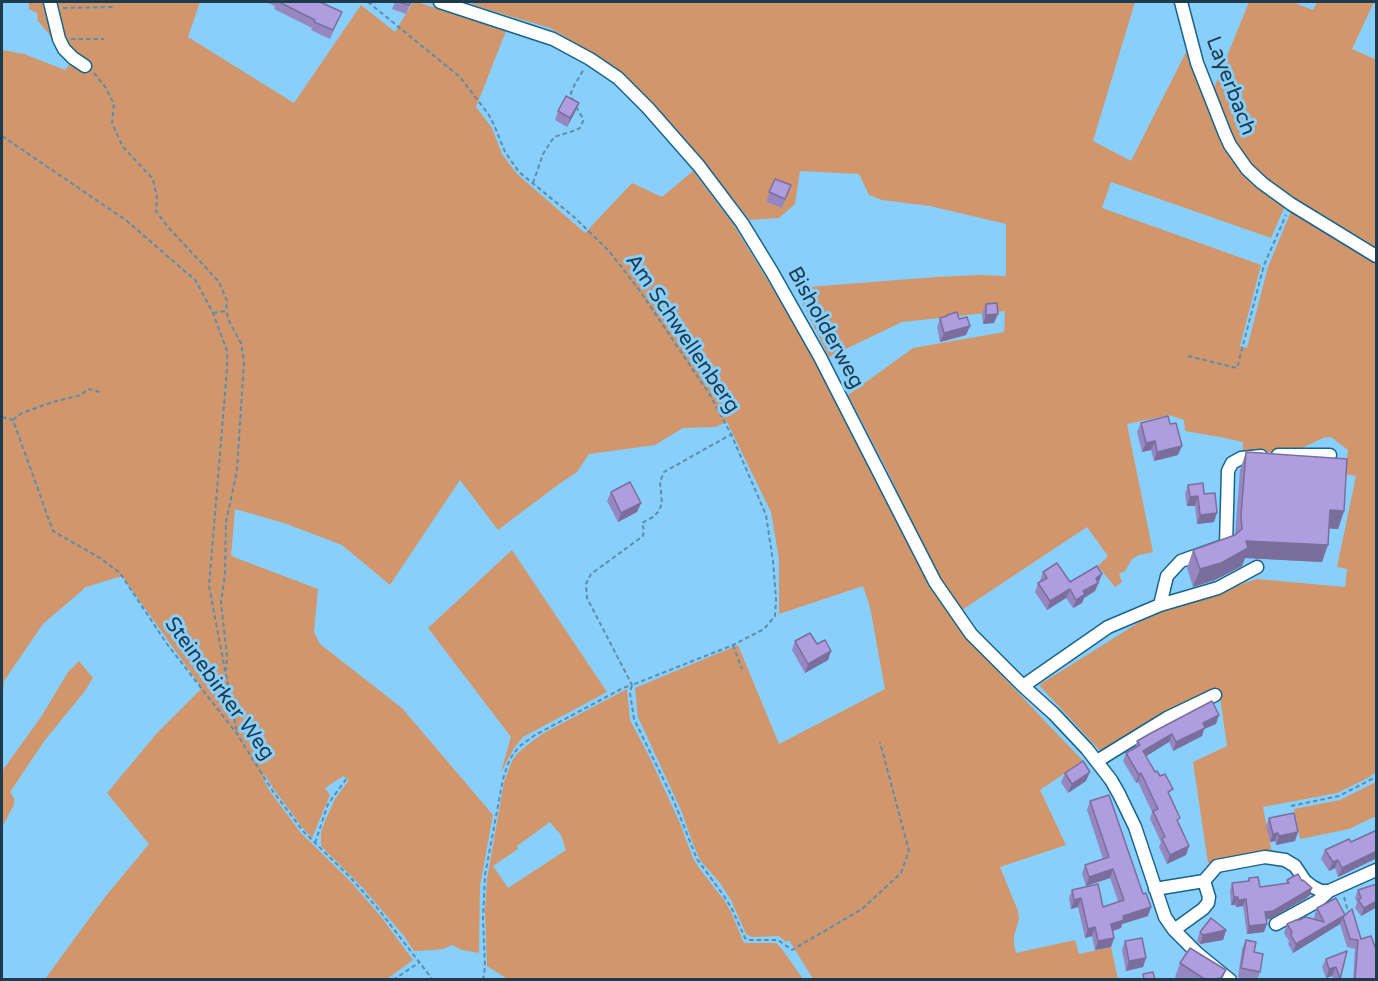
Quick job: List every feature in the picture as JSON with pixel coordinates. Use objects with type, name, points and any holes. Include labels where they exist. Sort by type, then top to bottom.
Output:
[{"type":"street","name":"Bisholderweg","points":[[441,2],[553,39],[590,60],[618,78],[699,166],[742,223],[772,272],[820,357],[935,582],[971,634],[1054,714],[1097,761],[1111,780],[1134,827],[1165,917],[1174,930],[1198,954],[1230,980]]},
{"type":"street","name":"Layerbach","points":[[1180,2],[1197,63],[1230,145],[1247,169],[1291,204],[1377,256]]},
{"type":"street","points":[[48,4],[64,49],[85,66]]},
{"type":"street","points":[[1160,605],[1167,576],[1181,561],[1226,545],[1228,471],[1232,463],[1251,456],[1330,455]]},
{"type":"street","points":[[1023,686],[1108,627],[1160,605],[1218,588],[1257,567]]},
{"type":"street","points":[[1097,761],[1167,718],[1215,695]]},
{"type":"street","points":[[1155,890],[1204,881],[1217,866],[1265,857],[1286,860],[1295,866],[1305,881],[1321,891],[1377,870]]},
{"type":"street","points":[[1174,930],[1209,903],[1204,881]]},
{"type":"street","points":[[1276,924],[1318,901],[1334,888]]},
{"type":"path","name":"Am Schwellenberg","points":[[368,2],[460,77],[489,115],[505,153],[519,172],[574,217],[609,251],[640,291],[710,395],[731,434],[766,515],[773,561],[775,616],[764,629],[732,645],[623,688],[535,735],[513,754],[503,779],[485,875],[483,980]]},
{"type":"path","points":[[48,4],[115,7]]},
{"type":"path","points":[[59,39],[104,39]]},
{"type":"path","points":[[533,183],[543,154],[554,137],[580,128],[583,122],[571,93],[590,60]]},
{"type":"path","points":[[85,66],[106,88],[114,104],[112,123],[123,147],[153,179],[157,198],[156,211],[219,282],[227,301],[226,311],[230,323],[241,343],[244,361],[237,470],[226,522],[225,574],[221,603],[226,656],[225,675]]},
{"type":"path","points":[[2,136],[127,221],[196,281],[213,313],[227,351],[227,369],[209,586],[237,734]]},
{"type":"path","points":[[1188,356],[1237,368],[1264,265],[1291,204]]},
{"type":"path","points":[[213,313],[226,311]]},
{"type":"path","points":[[2,417],[13,420],[22,413],[81,395],[88,389],[100,392]]},
{"type":"path","name":"Steinebirker Weg","points":[[13,420],[53,531],[100,558],[120,573],[167,644],[237,734],[272,790],[303,831],[351,878],[379,910],[433,980]]},
{"type":"path","points":[[731,434],[664,472],[660,482],[662,503],[659,512],[642,523],[645,530],[642,536],[591,574],[586,584],[587,598],[632,685],[630,693],[634,719],[673,799],[697,859],[732,909],[745,938],[778,940],[792,950],[862,909],[901,873],[909,851],[880,742]]},
{"type":"path","points":[[732,645],[742,669]]},
{"type":"path","points":[[1291,806],[1339,796],[1377,777]]},
{"type":"path","points":[[315,843],[328,804],[348,778]]},
{"type":"path","points":[[1334,888],[1352,923]]},
{"type":"path","points":[[393,980],[420,962]]},
{"type":"shaded area","points":[[29,2],[200,2],[188,37],[294,103],[361,5],[395,32],[413,2],[417,2],[506,31],[476,107],[492,128],[502,154],[517,174],[585,233],[632,183],[662,197],[693,171],[733,224],[815,357],[930,588],[986,659],[1083,761],[1040,790],[1066,845],[1000,867],[1018,911],[1019,919],[1014,936],[1016,953],[1075,940],[1079,954],[1111,947],[1118,979],[813,979],[789,940],[786,942],[779,936],[752,937],[746,934],[731,900],[700,860],[681,810],[638,717],[635,688],[738,645],[779,744],[885,689],[870,607],[863,586],[779,614],[779,559],[771,512],[727,422],[715,427],[683,428],[655,445],[589,454],[577,472],[498,530],[460,480],[390,585],[342,545],[284,523],[235,509],[231,556],[318,589],[314,632],[320,644],[402,708],[493,815],[480,886],[479,953],[462,950],[452,945],[443,949],[414,951],[362,887],[321,846],[321,832],[326,819],[335,799],[349,780],[343,776],[325,788],[330,795],[312,838],[265,775],[262,776],[269,790],[301,833],[351,882],[382,918],[413,960],[387,979],[45,979],[105,897],[149,844],[107,793],[157,733],[202,688],[122,576],[86,587],[43,624],[4,681],[2,700],[2,50],[24,54],[65,70],[72,62],[38,21],[37,13],[29,9]]},
{"type":"shaded area","points":[[472,2],[1135,2],[1093,141],[1131,161],[1188,48],[1208,108],[1227,149],[1285,206],[1271,238],[1111,182],[1102,208],[1261,265],[1240,346],[1247,348],[1268,267],[1292,209],[1376,261],[1376,772],[1337,793],[1263,807],[1272,853],[1208,863],[1193,762],[1227,746],[1219,690],[1165,716],[1103,754],[1039,685],[1141,621],[1185,602],[1257,579],[1345,587],[1347,569],[1337,567],[1356,476],[1345,474],[1348,450],[1331,437],[1292,451],[1243,453],[1243,442],[1185,431],[1184,420],[1169,415],[1127,424],[1153,552],[1132,559],[1125,571],[1119,574],[1122,582],[1115,587],[1098,566],[1108,556],[1087,527],[962,610],[930,561],[848,395],[913,348],[1004,332],[1005,311],[902,322],[829,357],[795,288],[936,277],[1006,276],[1006,224],[930,206],[882,200],[869,195],[859,174],[800,171],[795,204],[779,218],[750,220],[675,128],[634,84],[592,53],[550,28],[486,9]]},
{"type":"shaded area","points":[[1249,2],[1292,2],[1313,10],[1317,2],[1374,2],[1352,49],[1375,59],[1376,57],[1376,252],[1268,184],[1240,154],[1212,93]]},
{"type":"shaded area","points":[[512,550],[607,692],[523,737],[501,772],[511,737],[428,628]]},
{"type":"shaded area","points":[[79,661],[93,678],[45,740],[10,792],[14,798],[14,805],[2,827],[2,771],[41,717],[68,672]]},
{"type":"shaded area","points":[[627,689],[630,720],[679,821],[693,858],[724,900],[744,943],[776,943],[803,979],[509,980],[487,966],[485,912],[487,879],[504,782],[517,754],[542,734]],"holes":[[[550,822],[561,835],[566,850],[508,888],[493,866],[518,849],[517,846]]]},
{"type":"shaded area","points":[[1376,782],[1376,816],[1349,829],[1300,839],[1294,809],[1340,800]]},
{"type":"building","points":[[279,2],[320,2],[342,12],[333,30]]},
{"type":"building","points":[[566,96],[579,103],[570,118],[558,111]]},
{"type":"building","points":[[775,179],[791,185],[785,199],[769,192]]},
{"type":"building","points":[[997,303],[998,314],[986,315],[986,304]]},
{"type":"building","points":[[957,312],[959,319],[967,317],[970,326],[944,333],[940,318]]},
{"type":"building","points":[[1168,416],[1170,424],[1176,423],[1182,446],[1157,452],[1155,441],[1146,443],[1141,423]]},
{"type":"building","points":[[1246,452],[1347,459],[1344,511],[1330,510],[1328,545],[1246,541],[1248,548],[1221,563],[1200,569],[1193,550],[1235,535],[1242,529]]},
{"type":"building","points":[[630,482],[641,503],[621,513],[611,492]]},
{"type":"building","points":[[1203,483],[1204,494],[1215,493],[1217,513],[1200,515],[1198,496],[1190,497],[1188,485]]},
{"type":"building","points":[[1057,563],[1070,582],[1097,566],[1102,574],[1096,578],[1098,583],[1083,591],[1085,594],[1076,600],[1070,589],[1050,601],[1038,583],[1047,578],[1043,572]]},
{"type":"building","points":[[810,633],[817,644],[825,640],[831,651],[808,664],[795,641]]},
{"type":"building","points":[[1212,701],[1219,715],[1203,723],[1205,728],[1176,742],[1172,734],[1143,751],[1155,772],[1157,771],[1160,776],[1165,774],[1173,789],[1168,792],[1189,846],[1170,855],[1162,839],[1165,837],[1153,811],[1158,809],[1141,773],[1139,775],[1126,753],[1140,745],[1137,741]]},
{"type":"building","points":[[1083,761],[1090,772],[1072,784],[1065,773]]},
{"type":"building","points":[[1109,795],[1143,894],[1146,893],[1151,907],[1123,916],[1124,920],[1111,924],[1114,938],[1098,941],[1095,927],[1088,929],[1081,898],[1074,900],[1072,890],[1098,884],[1103,907],[1124,900],[1113,869],[1089,877],[1085,865],[1109,857],[1090,801]]},
{"type":"building","points":[[1294,813],[1298,832],[1279,836],[1278,833],[1273,834],[1269,818]]},
{"type":"building","points":[[1377,830],[1377,851],[1342,868],[1338,860],[1333,862],[1325,850],[1349,839],[1351,842]]},
{"type":"building","points":[[1298,874],[1302,881],[1312,888],[1273,911],[1265,912],[1267,924],[1249,926],[1246,899],[1238,900],[1238,897],[1234,897],[1232,883],[1249,881],[1249,878],[1258,877],[1260,887],[1289,883],[1287,880]]},
{"type":"building","points":[[1377,884],[1377,901],[1364,908],[1358,900],[1361,898],[1358,890]]},
{"type":"building","points":[[1336,898],[1345,915],[1296,944],[1287,924],[1306,917],[1324,922],[1317,908]]},
{"type":"building","points":[[1352,909],[1361,939],[1371,936],[1377,952],[1375,980],[1355,980],[1358,940],[1350,939],[1343,917]]},
{"type":"building","points":[[1211,918],[1226,930],[1203,935],[1200,932]]},
{"type":"building","points":[[1142,938],[1146,958],[1129,961],[1125,941]]},
{"type":"building","points":[[1246,940],[1256,942],[1254,952],[1263,954],[1260,972],[1241,968]]},
{"type":"building","points":[[1190,948],[1226,970],[1220,979],[1206,980],[1180,963]]},
{"type":"building","points":[[1347,951],[1340,979],[1336,967],[1329,969],[1326,959]]},
{"type":"building","points":[[1153,972],[1155,980],[1144,980],[1143,974]]}]
